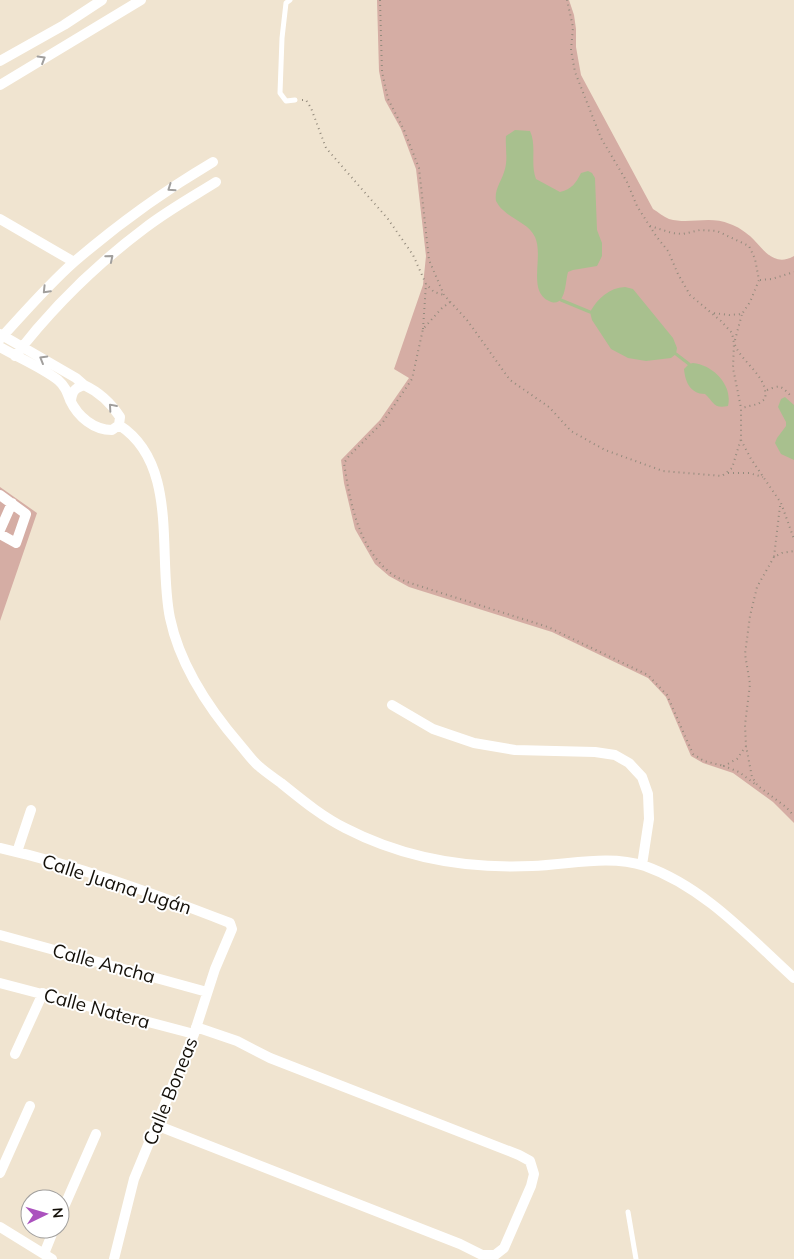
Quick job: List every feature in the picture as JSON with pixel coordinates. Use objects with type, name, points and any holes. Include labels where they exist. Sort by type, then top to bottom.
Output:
[{"type":"street","points":[[0,61],[64,25],[102,0]]},
{"type":"street","points":[[0,85],[141,0]]},
{"type":"street","points":[[64,25],[72,40]]},
{"type":"street","points":[[0,347],[65,386],[77,411],[90,424],[103,430],[112,430],[119,425],[120,417],[112,405],[92,388],[1,336],[74,262],[136,213],[178,183],[213,162]]},
{"type":"street","points":[[15,356],[42,323],[90,275],[145,228],[216,182]]},
{"type":"street","points":[[136,213],[145,228]]},
{"type":"street","points":[[0,219],[74,262]]},
{"type":"street","points":[[71,401],[72,392],[84,385]]},
{"type":"street","points":[[119,425],[130,432],[145,450],[158,486],[163,522],[164,574],[170,618],[186,667],[219,722],[260,768],[314,809],[345,828],[395,849],[441,862],[490,867],[534,866],[581,861],[612,861],[642,866],[669,876],[712,903],[794,978]]},
{"type":"street","points":[[0,495],[26,514],[16,543],[0,534]]},
{"type":"street","points":[[0,530],[12,503]]},
{"type":"street","points":[[392,705],[433,729],[474,743],[515,750],[595,752],[615,755],[629,763],[642,777],[648,794],[649,819],[642,866]]},
{"type":"street","points":[[17,852],[31,810]]},
{"type":"street","name":"Calle Juana Jugán","points":[[0,848],[99,876],[160,896],[230,923],[232,926]]},
{"type":"street","name":"Calle Boneas","points":[[114,1259],[132,1187],[195,1030],[232,926]]},
{"type":"street","name":"Calle Ancha","points":[[0,935],[207,992]]},
{"type":"street","name":"Calle Natera","points":[[0,983],[237,1041],[270,1058],[519,1155],[530,1161],[534,1174],[531,1186],[504,1248],[495,1255],[482,1255],[460,1244],[156,1125]]},
{"type":"street","points":[[16,1054],[43,994]]},
{"type":"street","points":[[0,1173],[30,1106]]},
{"type":"street","points":[[70,1193],[96,1134]]},
{"type":"street","points":[[0,1227],[48,1256],[52,1239]]},
{"type":"lane","points":[[290,0],[286,3],[282,38],[280,93],[286,101],[295,100]]},
{"type":"lane","points":[[628,1212],[636,1259]]},
{"type":"path","points":[[380,0],[382,72],[388,100],[404,130],[419,168],[429,260],[444,295],[467,320],[510,380],[549,407],[571,431],[605,450],[662,471],[722,476],[732,468],[741,439],[741,408],[733,368],[734,343],[742,314],[750,302],[759,280],[755,259],[749,246],[717,231],[700,230],[683,234],[672,233],[650,226]]},
{"type":"path","points":[[567,0],[573,27],[571,50],[574,72],[601,138],[626,182],[637,206],[668,251],[690,295],[732,333],[738,352],[761,379],[767,390],[765,399],[758,404],[741,408]]},
{"type":"path","points":[[295,100],[306,100],[311,108],[326,148],[388,219],[413,255],[426,284],[434,292],[444,295]]},
{"type":"path","points":[[759,280],[794,272]]},
{"type":"path","points":[[791,274],[794,278]]},
{"type":"path","points":[[426,284],[423,329],[412,379],[383,422],[348,456],[344,463],[348,492],[357,526],[372,553],[387,571],[407,582],[548,627],[648,675],[667,695],[693,754],[704,761],[739,772],[786,807],[794,816]]},
{"type":"path","points":[[423,329],[450,302]]},
{"type":"path","points":[[711,313],[742,314]]},
{"type":"path","points":[[767,390],[776,386],[782,387],[790,395]]},
{"type":"path","points":[[741,439],[751,459],[781,503],[794,539]]},
{"type":"path","points":[[728,473],[763,477]]},
{"type":"path","points":[[758,786],[752,777],[746,746],[745,725],[750,684],[745,654],[750,616],[757,587],[774,558],[781,503]]},
{"type":"path","points":[[774,558],[782,553],[794,551]]},
{"type":"path","points":[[724,766],[737,758],[746,746]]},
{"type":"shaded area","points":[[377,0],[569,0],[574,15],[576,47],[581,75],[653,209],[669,219],[677,221],[722,221],[748,234],[764,251],[774,258],[780,260],[794,256],[794,823],[773,802],[733,773],[703,763],[691,756],[666,697],[648,678],[552,632],[409,587],[389,576],[375,564],[355,529],[344,483],[341,460],[380,420],[409,378],[394,369],[423,285],[426,256],[416,169],[401,129],[385,100],[379,71]]},
{"type":"shaded area","points":[[515,130],[530,131],[536,179],[560,192],[573,185],[581,173],[588,171],[595,178],[597,230],[602,243],[602,256],[597,266],[568,272],[564,294],[555,303],[542,296],[539,290],[537,282],[538,254],[535,237],[525,225],[502,209],[496,201],[497,189],[506,165],[506,136]]},
{"type":"shaded area","points":[[625,287],[633,289],[673,338],[677,348],[676,354],[671,358],[646,361],[628,358],[611,349],[592,320],[590,312],[600,298],[614,289]]},
{"type":"shaded area","points":[[693,363],[708,368],[720,377],[729,398],[728,406],[717,406],[705,394],[696,392],[689,386],[684,369]]},
{"type":"shaded area","points":[[785,397],[794,405],[794,460],[781,454],[775,443],[786,426],[786,422],[778,407],[781,399]]},
{"type":"shaded area","points":[[0,487],[37,513],[0,621]]},
{"type":"waterway","points":[[561,300],[590,312]]},
{"type":"waterway","points":[[676,354],[689,364]]}]
